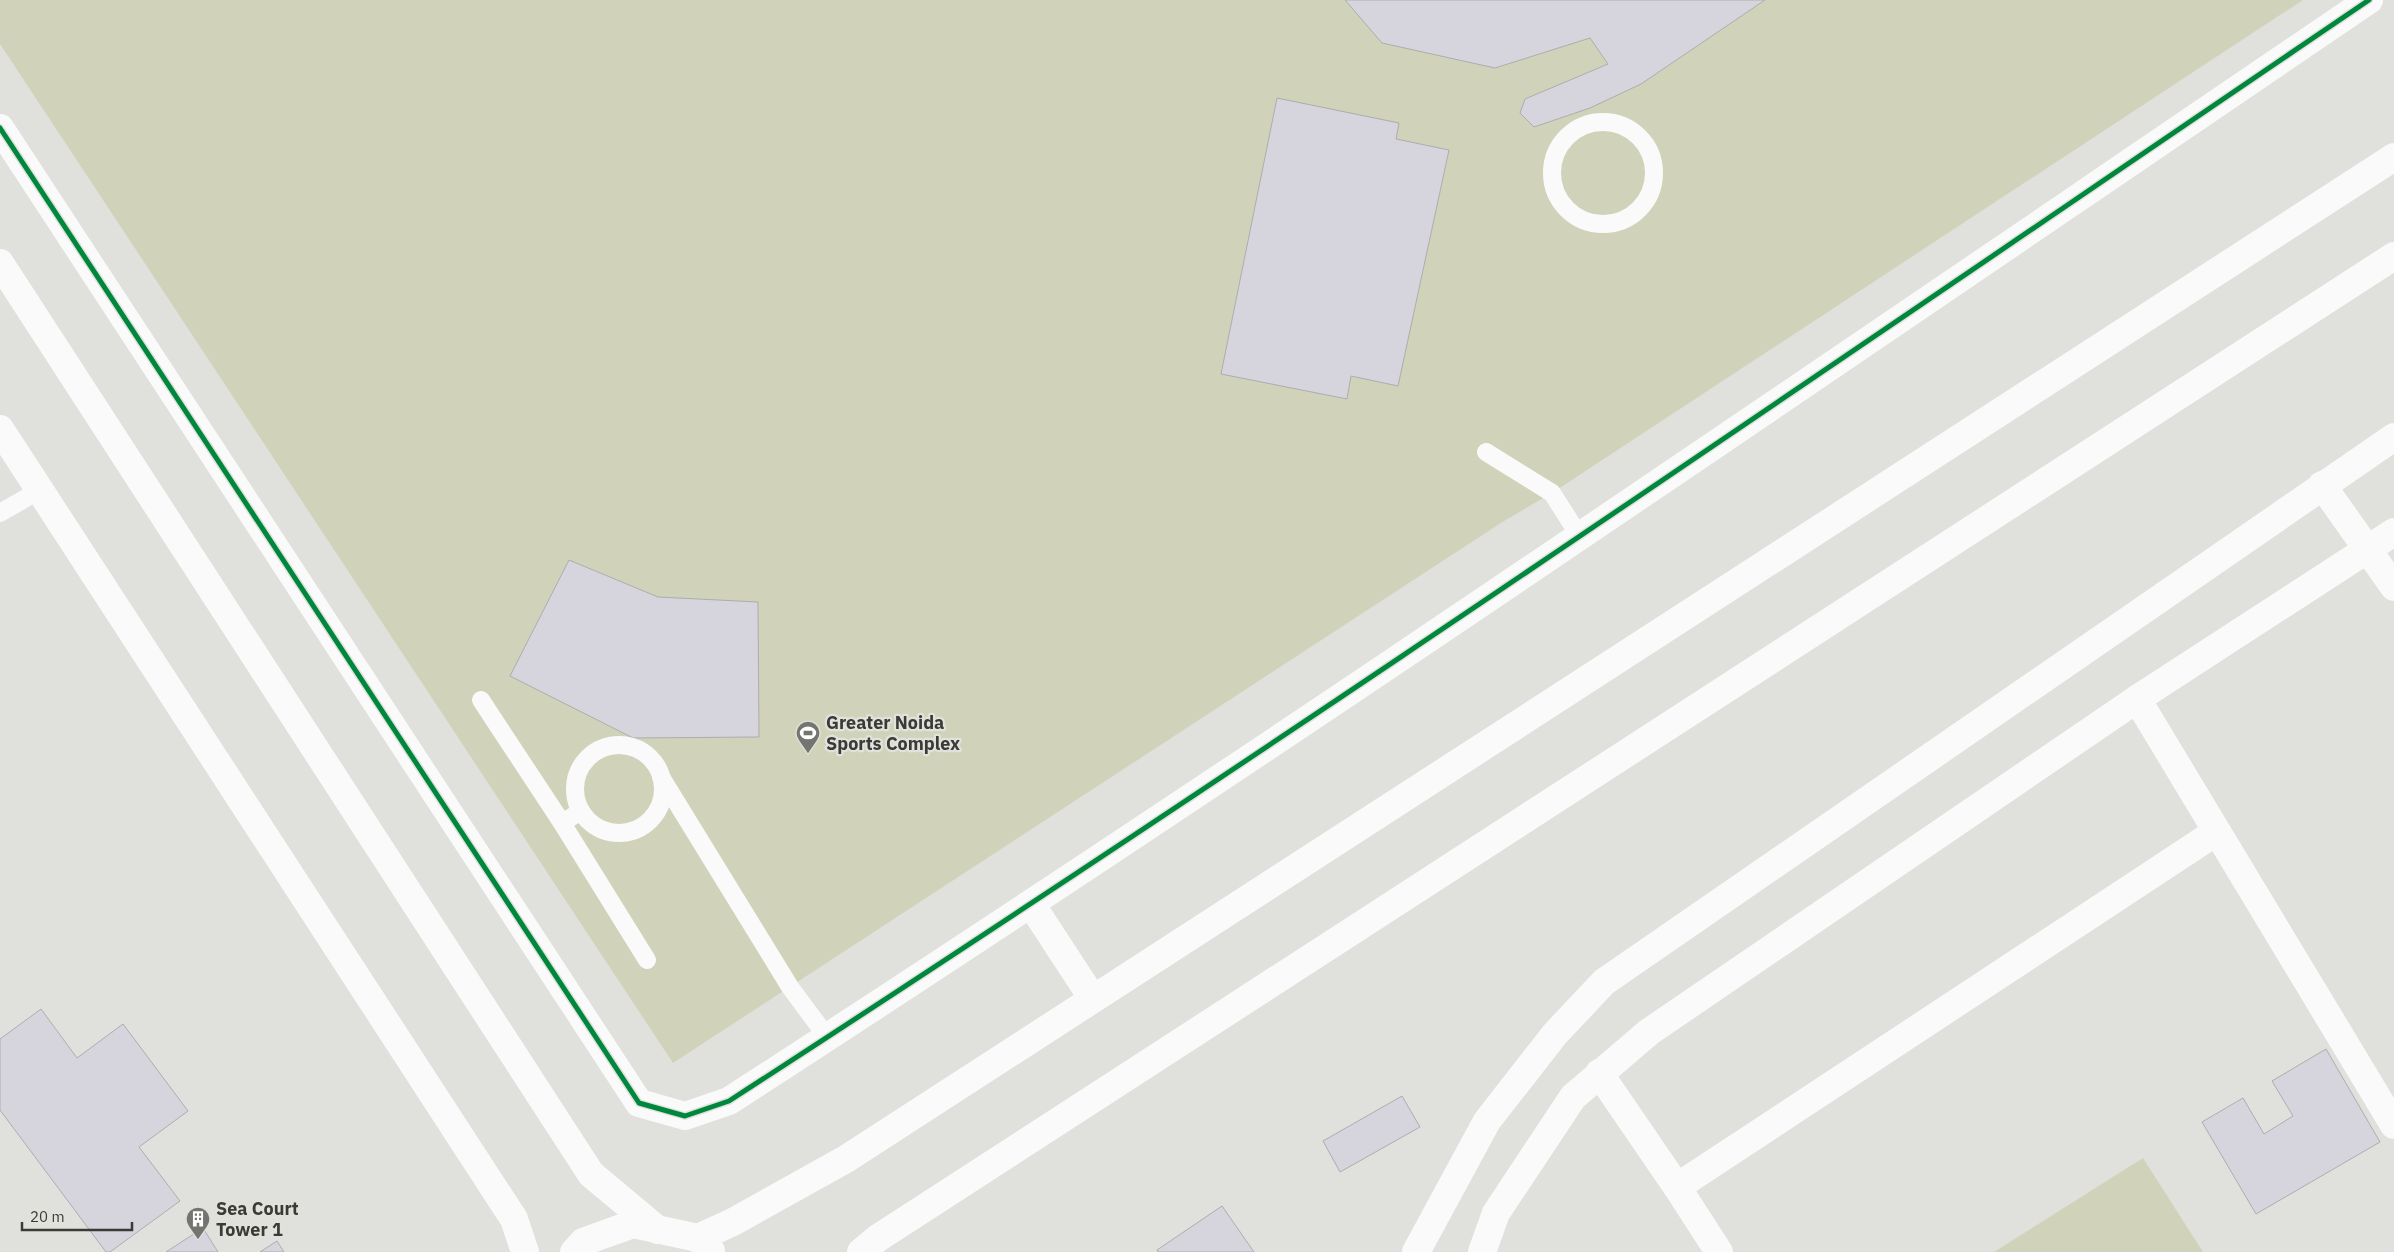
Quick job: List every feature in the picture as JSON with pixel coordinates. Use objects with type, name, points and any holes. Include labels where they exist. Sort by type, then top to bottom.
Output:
[{"type":"street","points":[[0,128],[639,1103],[685,1116],[729,1101],[1031,904],[1580,537],[2369,0]]},
{"type":"street","points":[[574,1252],[583,1242],[632,1224],[705,1245],[734,1222],[846,1159],[2394,157]]},
{"type":"street","points":[[861,1252],[887,1232],[2394,256]]},
{"type":"street","points":[[0,263],[592,1174],[658,1230]]},
{"type":"street","points":[[0,429],[514,1219],[525,1252]]},
{"type":"street","points":[[1416,1252],[1487,1121],[1555,1034],[1604,982],[2394,437]]},
{"type":"street","points":[[2322,485],[2394,587]]},
{"type":"street","points":[[1482,1252],[1496,1212],[1573,1097],[1649,1032],[2137,699],[2394,532]]},
{"type":"street","points":[[2137,699],[2394,1125]]},
{"type":"street","points":[[1677,1187],[2216,832]]},
{"type":"street","points":[[1031,904],[1093,999]]},
{"type":"street","points":[[1599,1073],[1677,1187],[1718,1252]]},
{"type":"lane","points":[[1607,122],[1623,126],[1636,135],[1646,147],[1653,162],[1654,178],[1650,193],[1641,207],[1627,218],[1611,223],[1593,223],[1576,216],[1563,206],[1555,190],[1552,172],[1555,156],[1564,140],[1576,130],[1591,124],[1607,122]]},
{"type":"lane","points":[[1486,452],[1552,493],[1580,537]]},
{"type":"lane","points":[[0,513],[40,490]]},
{"type":"lane","points":[[481,700],[562,823],[647,960]]},
{"type":"lane","points":[[661,777],[663,793],[655,814],[638,828],[621,832],[606,831],[587,820],[581,811],[575,790],[580,768],[594,752],[604,748],[615,745],[637,749],[654,762],[661,777],[790,987],[827,1037]]},
{"type":"lane","points":[[562,823],[581,811]]},
{"type":"green space","name":"Greater Noida Sports Complex","points":[[0,0],[2303,0],[1552,493],[1504,521],[673,1063],[0,44]]},
{"type":"green space","points":[[2143,1158],[2203,1252],[1994,1252]]},
{"type":"building","points":[[1345,0],[1765,0],[1641,84],[1590,108],[1534,127],[1520,113],[1525,99],[1608,64],[1590,38],[1495,68],[1382,43]]},
{"type":"building","points":[[1277,98],[1399,123],[1396,139],[1449,150],[1398,386],[1351,376],[1347,399],[1221,374]]},
{"type":"building","points":[[569,560],[658,597],[758,602],[759,737],[633,738],[510,676]]},
{"type":"building","points":[[41,1009],[77,1058],[123,1024],[188,1111],[139,1147],[180,1201],[110,1252],[106,1252],[0,1110],[0,1039]]},
{"type":"building","points":[[2326,1049],[2380,1142],[2256,1214],[2202,1122],[2243,1098],[2264,1134],[2293,1116],[2272,1081]]},
{"type":"building","points":[[1402,1096],[1420,1127],[1340,1172],[1323,1141]]},
{"type":"building","points":[[1222,1206],[1254,1252],[1158,1252],[1157,1250]]},
{"type":"building","name":"Sea Court Tower 1","points":[[203,1228],[218,1252],[166,1252]]},
{"type":"building","name":"Sea Court Tower 1","points":[[277,1241],[284,1252],[260,1252]]},
{"type":"cycle path","points":[[0,128],[639,1103],[685,1116],[729,1101],[1142,830],[1552,555],[2369,0]]},
{"type":"place","name":"Greater Noida Sports Complex","points":[[808,754]]},
{"type":"place","name":"Sea Court Tower 1","points":[[198,1240]]}]
